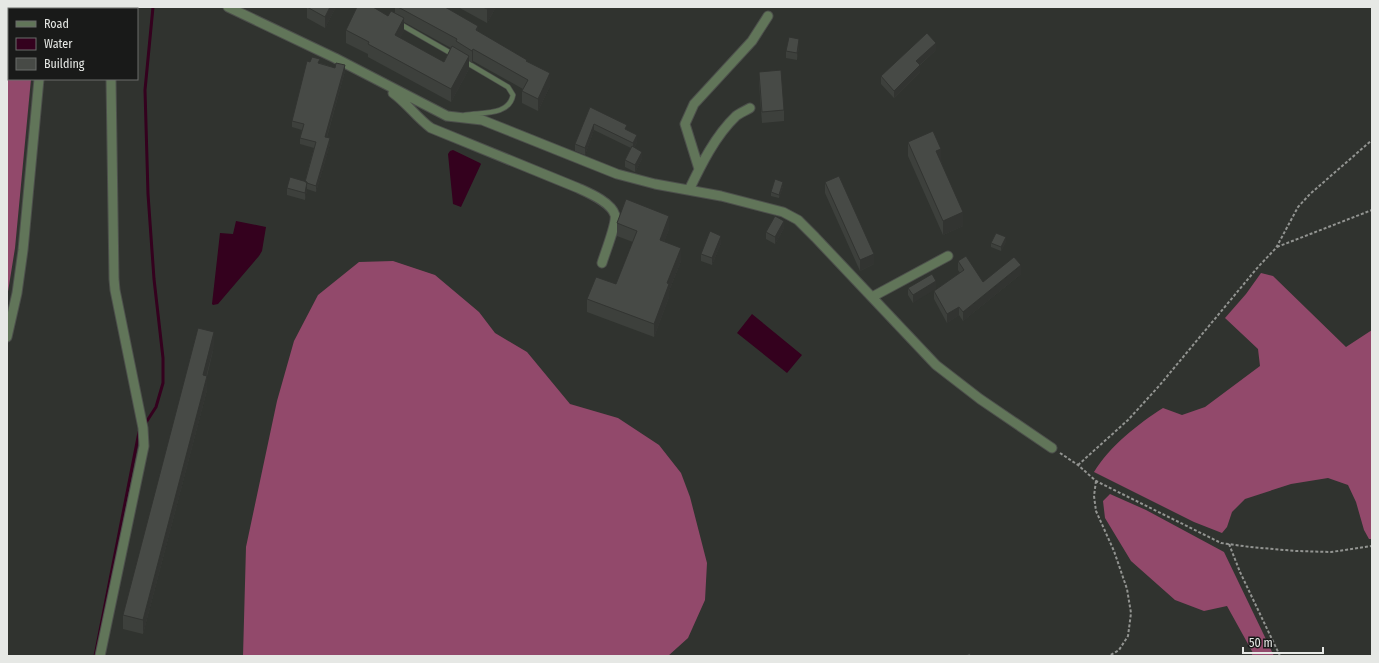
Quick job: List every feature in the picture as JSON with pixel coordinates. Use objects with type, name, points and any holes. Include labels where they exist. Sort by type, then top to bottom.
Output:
[{"type":"street","points":[[228,7],[335,58],[447,116],[482,120],[617,174],[655,184],[721,196],[783,212],[798,220],[936,366],[980,399],[1052,448]]},
{"type":"street","points":[[699,169],[685,124],[688,114],[694,104],[752,41],[768,16]]},
{"type":"street","points":[[374,79],[399,97],[422,122],[431,128],[578,188],[593,195],[608,205],[615,215],[615,223],[602,263]]},
{"type":"street","points":[[7,337],[17,293],[23,250],[39,80]]},
{"type":"street","points":[[100,656],[144,446],[143,428],[114,279],[111,80]]},
{"type":"street","points":[[689,190],[699,169],[721,135],[737,116],[750,108]]},
{"type":"street","points":[[872,297],[948,256]]},
{"type":"lane","points":[[398,23],[508,87],[513,94],[510,104],[506,108],[457,117]]},
{"type":"path","points":[[1078,465],[1128,420],[1160,386],[1276,248],[1298,207],[1310,194],[1372,140]]},
{"type":"path","points":[[1276,248],[1372,210]]},
{"type":"path","points":[[1052,448],[1078,465],[1096,481],[1221,543],[1296,551],[1331,552],[1372,546]]},
{"type":"path","points":[[1096,481],[1094,496],[1096,511],[1114,551],[1127,589],[1131,613],[1128,636],[1119,650],[1109,656]]},
{"type":"path","points":[[1229,544],[1240,572],[1280,656]]},
{"type":"shaded area","points":[[7,7],[38,7],[8,8],[8,80],[31,80],[15,248],[7,298]]},
{"type":"shaded area","points":[[393,261],[435,275],[479,312],[495,333],[527,352],[570,404],[618,418],[659,445],[681,473],[690,497],[707,563],[705,600],[688,638],[668,656],[243,656],[246,547],[277,401],[294,341],[318,295],[359,262]]},
{"type":"shaded area","points":[[1261,273],[1273,276],[1346,347],[1372,330],[1372,539],[1369,539],[1364,530],[1356,502],[1348,485],[1328,478],[1291,484],[1245,499],[1232,512],[1227,527],[1222,533],[1194,522],[1094,472],[1108,453],[1125,436],[1163,408],[1182,415],[1205,407],[1260,366],[1258,349],[1225,318],[1246,294]]},
{"type":"shaded area","points":[[1110,494],[1146,510],[1224,552],[1274,656],[1251,656],[1253,653],[1227,606],[1204,611],[1175,600],[1131,561],[1105,518],[1103,501]]},
{"type":"water","points":[[453,150],[481,164],[461,207],[453,204],[448,154]]},
{"type":"water","points":[[236,221],[266,227],[262,251],[218,304],[213,305],[220,233],[233,234]]},
{"type":"water","points":[[752,314],[802,355],[787,373],[737,333]]},
{"type":"building","points":[[307,7],[330,7],[325,17]]},
{"type":"building","points":[[357,7],[373,7],[388,16],[391,11],[404,18],[395,35],[444,62],[452,46],[469,56],[451,89],[368,44],[369,42],[346,30]]},
{"type":"building","points":[[398,7],[445,7],[478,26],[476,30],[527,60],[526,61],[550,73],[538,99],[522,91],[528,80],[473,49],[472,51],[456,41],[457,39]]},
{"type":"building","points":[[927,33],[936,43],[916,61],[920,65],[894,91],[881,76]]},
{"type":"building","points":[[789,37],[799,39],[797,53],[786,51]]},
{"type":"building","points":[[312,57],[320,59],[318,63],[335,68],[336,63],[345,65],[325,137],[330,138],[316,186],[305,182],[316,142],[300,138],[304,124],[292,121],[307,61],[310,62]]},
{"type":"building","points":[[781,70],[784,110],[762,112],[759,72]]},
{"type":"building","points":[[590,107],[627,125],[625,129],[637,135],[633,143],[594,124],[585,148],[575,144]]},
{"type":"building","points":[[933,131],[941,149],[936,151],[963,212],[943,221],[908,142]]},
{"type":"building","points":[[632,146],[642,152],[635,165],[625,160]]},
{"type":"building","points":[[839,176],[874,254],[860,260],[825,182]]},
{"type":"building","points":[[290,177],[307,182],[305,193],[287,188]]},
{"type":"building","points":[[775,179],[783,182],[779,195],[771,192]]},
{"type":"building","points":[[626,199],[669,216],[660,240],[681,248],[667,283],[669,284],[654,324],[587,299],[596,277],[616,284],[637,231],[617,223]]},
{"type":"building","points":[[775,216],[784,221],[775,237],[766,232]]},
{"type":"building","points":[[710,231],[721,236],[712,258],[701,254]]},
{"type":"building","points":[[996,233],[1006,237],[1001,247],[991,243]]},
{"type":"building","points":[[966,256],[983,282],[1014,257],[1021,265],[963,312],[959,307],[947,314],[934,291],[964,270],[958,261]]},
{"type":"building","points":[[932,274],[936,281],[913,295],[908,288]]},
{"type":"building","points":[[198,328],[214,332],[203,375],[207,376],[143,620],[123,615]]},
{"type":"building","points":[[970,653],[971,656],[964,656]]},
{"type":"waterway","points":[[145,424],[156,407],[163,383],[163,358],[154,279],[148,194],[145,90],[153,7]]},
{"type":"waterway","points":[[95,656],[139,432]]}]
